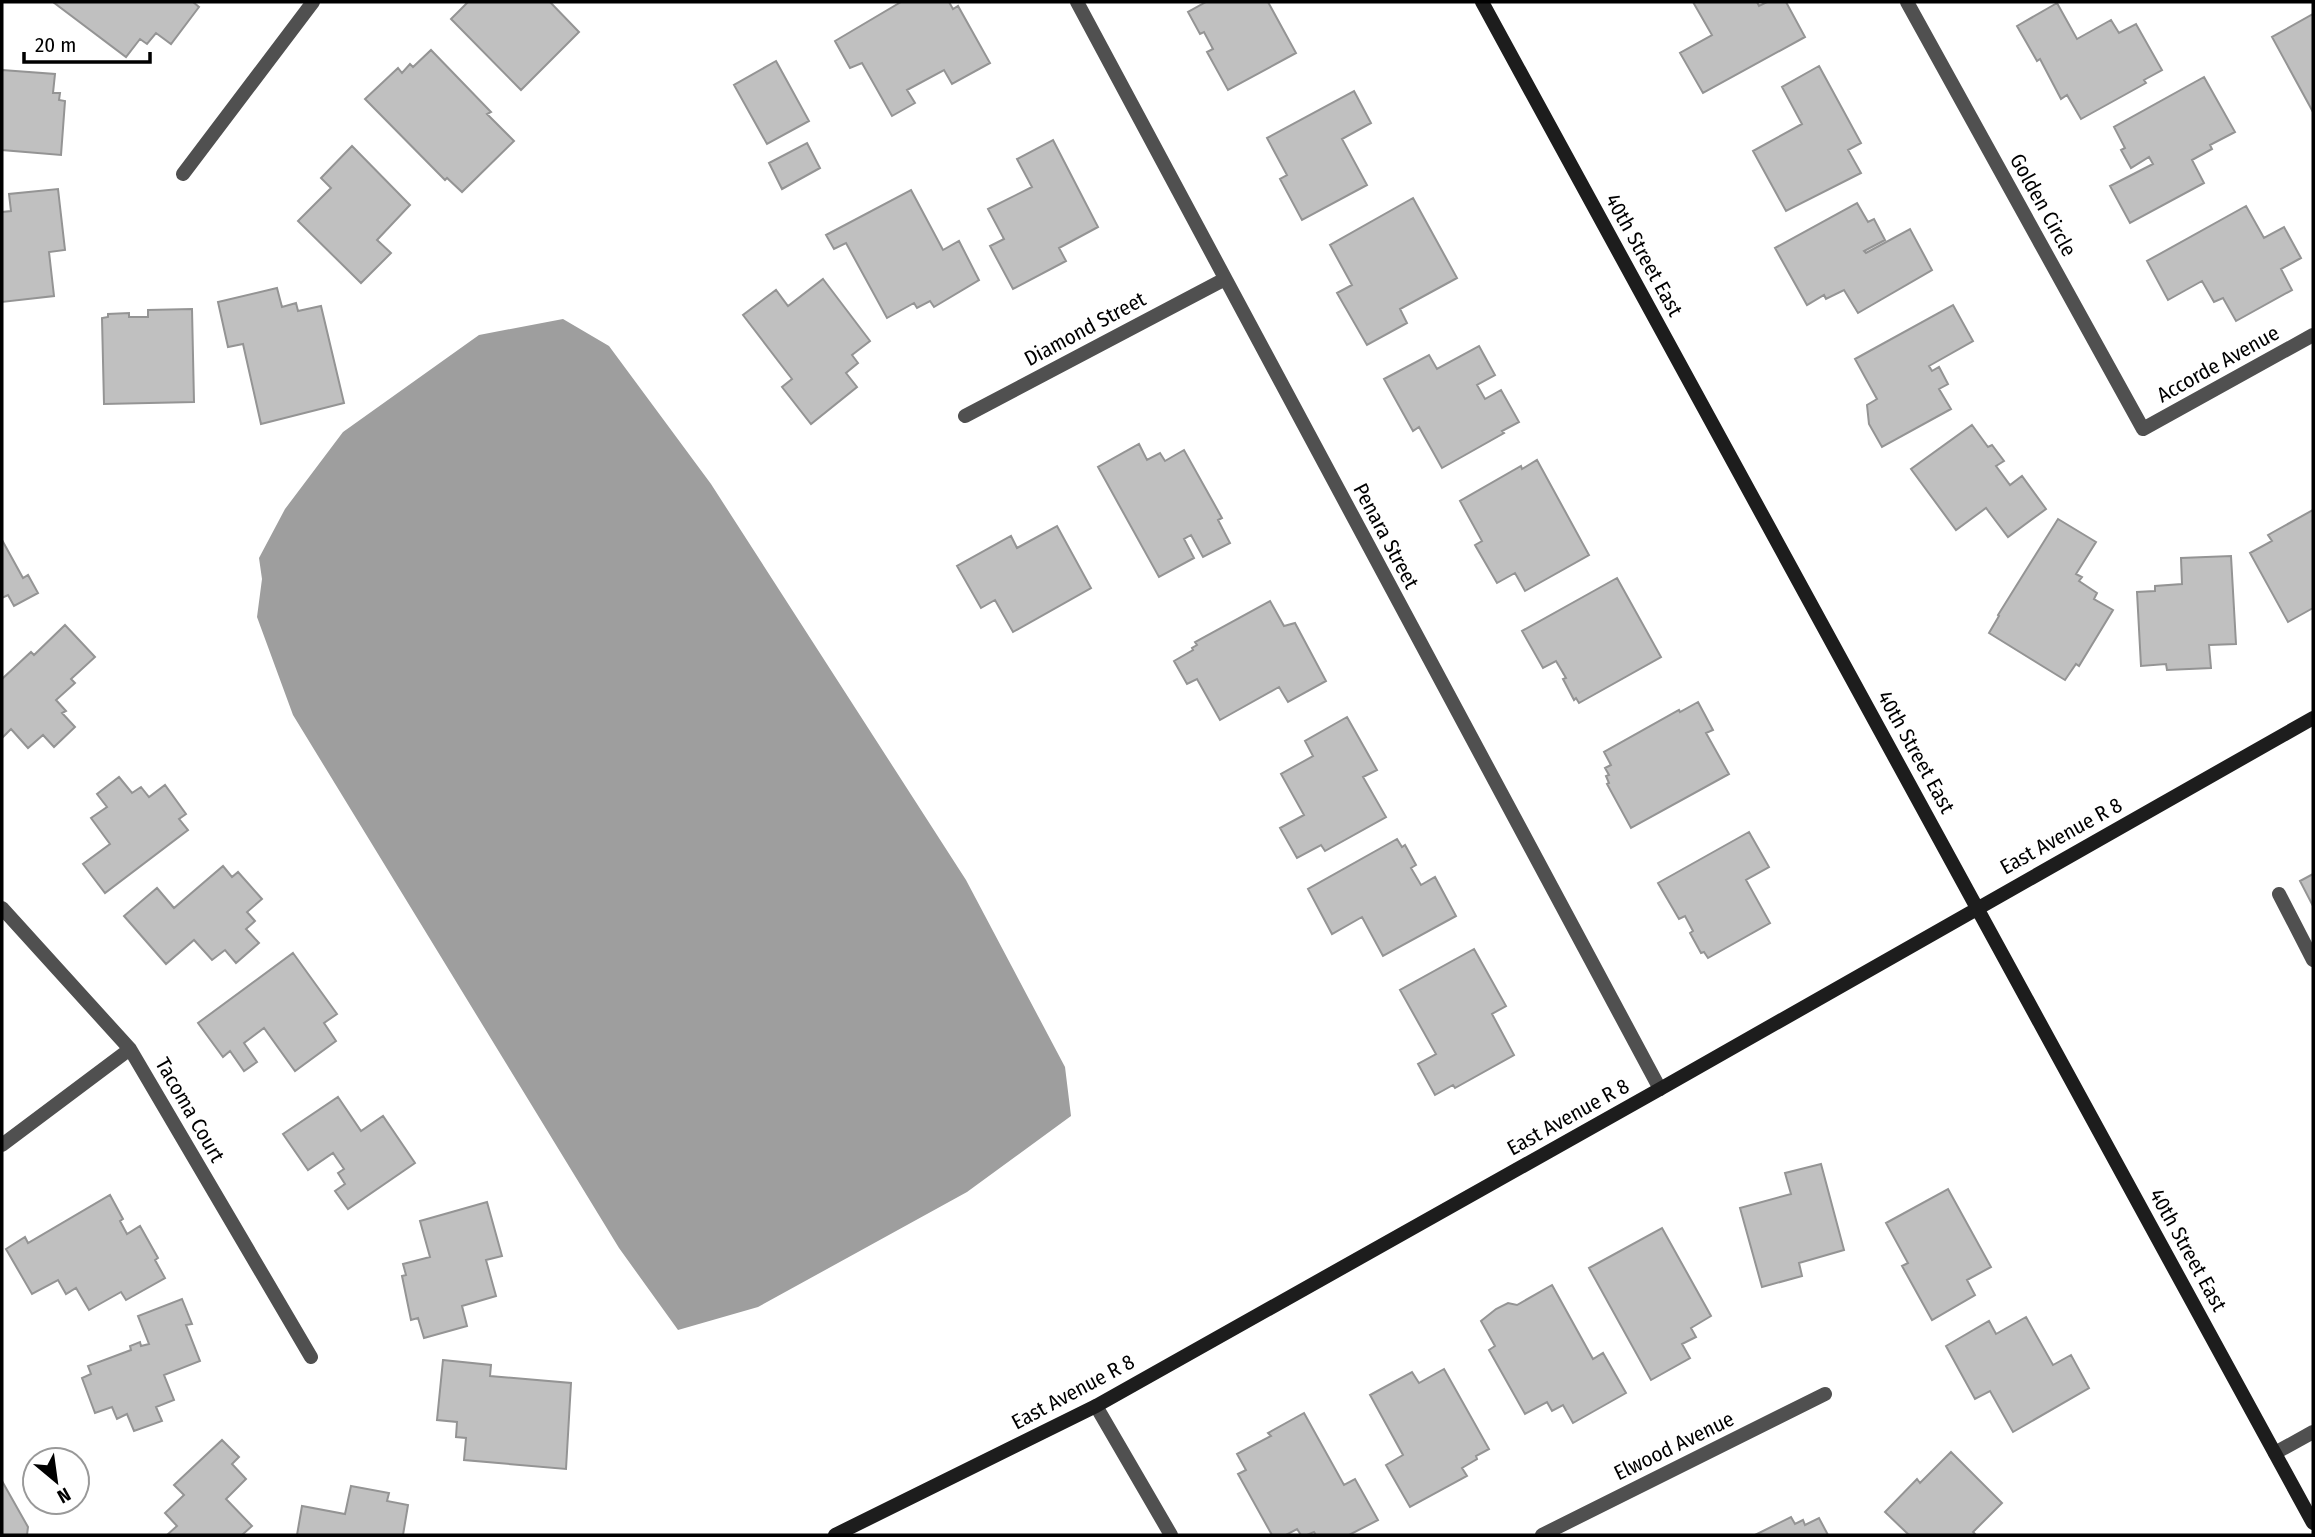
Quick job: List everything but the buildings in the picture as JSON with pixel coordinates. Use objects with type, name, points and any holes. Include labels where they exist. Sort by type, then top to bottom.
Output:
[{"type":"main road","name":"40th Street East","points":[[1482,2],[2313,1523]]},
{"type":"main road","name":"East Avenue R 8","points":[[835,1535],[1096,1406],[2313,718]]},
{"type":"street","points":[[183,174],[313,2]]},
{"type":"street","name":"Penara Street","points":[[1077,2],[1660,1089]]},
{"type":"street","name":"Golden Circle","points":[[1907,2],[2143,429]]},
{"type":"street","name":"Diamond Street","points":[[965,416],[1225,279]]},
{"type":"street","name":"Accorde Avenue","points":[[2143,429],[2313,335]]},
{"type":"street","points":[[2279,894],[2313,960]]},
{"type":"street","name":"Tacoma Court","points":[[2,908],[130,1049],[311,1357]]},
{"type":"street","points":[[2,1145],[130,1049]]},
{"type":"street","name":"Elwood Avenue","points":[[1542,1535],[1825,1394]]},
{"type":"street","points":[[1096,1406],[1171,1535]]},
{"type":"street","points":[[2275,1453],[2313,1432]]},
{"type":"shaded area","points":[[563,319],[609,346],[711,484],[966,880],[1065,1067],[1071,1116],[967,1192],[758,1307],[678,1330],[619,1248],[293,715],[257,617],[262,579],[259,558],[285,509],[343,432],[479,335]]}]
